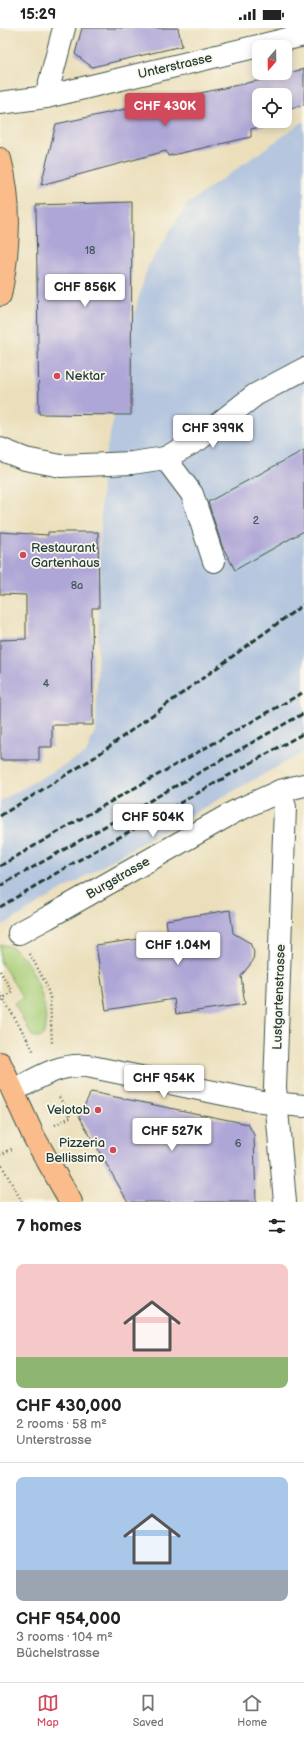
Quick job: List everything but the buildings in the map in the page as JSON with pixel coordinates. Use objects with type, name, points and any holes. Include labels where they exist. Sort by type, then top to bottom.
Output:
[{"type":"main road","points":[[0,159],[5,180],[8,227],[4,275],[0,295]]},
{"type":"main road","points":[[0,1063],[34,1137],[71,1202]]},
{"type":"street","points":[[46,97],[64,28]]},
{"type":"street","name":"Unterstrasse","points":[[0,103],[46,97],[304,35]]},
{"type":"street","points":[[0,449],[25,459],[61,466],[149,461],[198,440],[255,395],[304,369]]},
{"type":"street","points":[[149,461],[192,494],[214,561]]},
{"type":"street","name":"Burgstrasse","points":[[19,933],[234,812],[280,792],[304,785]]},
{"type":"street","name":"Lustgartenstrasse","points":[[280,792],[285,807],[276,1087],[285,1202]]},
{"type":"street","points":[[13,1091],[58,1068],[74,1065],[87,1066],[277,1104],[304,1106]]},
{"type":"path","points":[[19,933],[46,984],[52,1013],[52,1046],[58,1068]]},
{"type":"path","points":[[0,971],[12,991],[0,1001]]},
{"type":"path","points":[[0,993],[27,1039]]},
{"type":"path","points":[[0,1162],[22,1202]]},
{"type":"shaded area","points":[[304,121],[304,752],[158,833],[0,927],[0,801],[86,753],[96,729],[102,468],[122,383],[127,339],[147,268],[186,205]]},
{"type":"green space","points":[[0,945],[11,947],[22,956],[31,969],[43,1002],[46,1018],[45,1031],[40,1038],[32,1036],[14,1003],[23,998],[0,961]]},
{"type":"railway","points":[[0,816],[95,757],[304,604]]},
{"type":"railway","points":[[0,866],[304,692]]},
{"type":"railway","points":[[0,886],[304,713]]},
{"type":"railway","points":[[0,907],[70,865],[304,733]]},
{"type":"place","name":"Nektar","points":[[57,376]]},
{"type":"place","name":"Restaurant Gartenhaus","points":[[23,555]]},
{"type":"place","name":"Velotob","points":[[98,1110]]},
{"type":"place","name":"Pizzeria Bellissimo","points":[[113,1150]]}]
